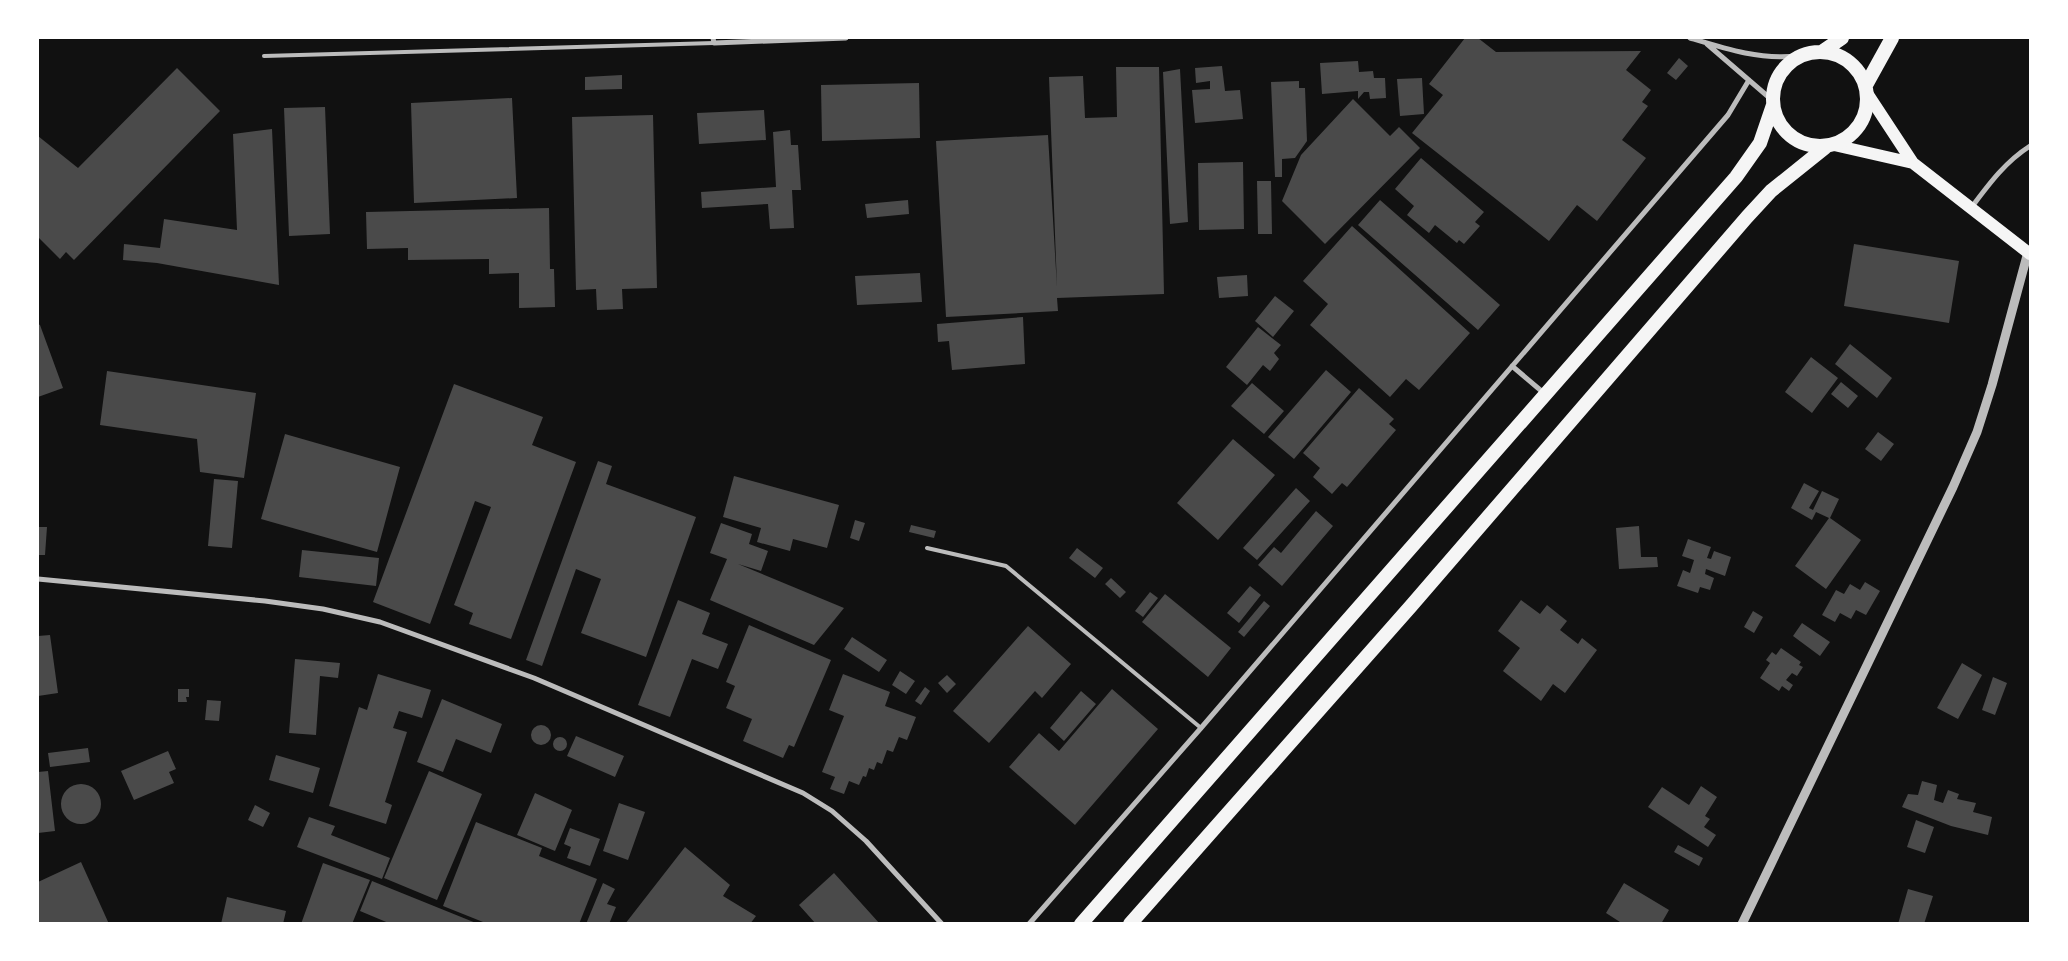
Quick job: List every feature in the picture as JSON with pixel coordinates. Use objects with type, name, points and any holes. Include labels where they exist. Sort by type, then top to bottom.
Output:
[{"type":"highway","points":[[1823,51],[1842,38]]},
{"type":"highway","points":[[1866,89],[1892,38]]},
{"type":"highway","points":[[1081,924],[1736,177],[1760,143],[1773,103],[1774,87],[1779,74],[1787,64],[1797,56],[1810,52],[1823,51],[1842,56],[1856,68],[1866,89],[1867,106],[1860,125],[1846,139],[1831,145],[1771,191],[1418,598],[1130,924]]},
{"type":"highway","points":[[1773,103],[1777,120],[1786,132],[1798,141],[1812,146],[1831,145]]},
{"type":"main road","points":[[1866,89],[1913,163],[2029,253]]},
{"type":"main road","points":[[1831,145],[1913,163]]},
{"type":"street","points":[[714,40],[846,38]]},
{"type":"street","points":[[1690,38],[1757,56],[1776,58],[1797,56]]},
{"type":"street","points":[[1704,42],[1735,66],[1773,103]]},
{"type":"street","points":[[1029,924],[1201,728],[1728,115],[1749,80]]},
{"type":"street","points":[[1971,208],[1993,178],[2015,156],[2030,146]]},
{"type":"street","points":[[1742,924],[1953,487],[1977,432],[2029,253]]},
{"type":"street","points":[[1512,366],[1545,395]]},
{"type":"street","points":[[38,579],[265,601],[323,609],[380,622],[534,678],[810,797],[832,811],[866,841],[942,924]]},
{"type":"lane","points":[[264,56],[714,40]]},
{"type":"lane","points":[[927,548],[1006,566],[1201,728]]},
{"type":"building","points":[[1465,38],[1478,38],[1496,52],[1641,51],[1626,70],[1651,90],[1642,102],[1648,106],[1622,140],[1646,158],[1597,221],[1577,205],[1549,241],[1412,133],[1443,95],[1429,84]]},
{"type":"building","points":[[1679,58],[1688,66],[1676,80],[1667,73]]},
{"type":"building","points":[[1358,61],[1359,72],[1373,71],[1374,78],[1385,78],[1386,98],[1370,99],[1369,92],[1364,92],[1358,99],[1358,91],[1322,94],[1320,63]]},
{"type":"building","points":[[1222,66],[1225,91],[1240,90],[1243,119],[1195,123],[1192,90],[1210,89],[1210,81],[1196,83],[1195,68]]},
{"type":"building","points":[[1116,67],[1159,67],[1164,294],[1057,298],[1058,311],[946,317],[936,141],[1048,135],[1057,287],[1049,77],[1083,76],[1085,118],[1117,117]]},
{"type":"building","points":[[177,68],[220,111],[74,260],[66,252],[60,259],[38,237],[38,136],[78,168]]},
{"type":"building","points":[[1180,69],[1188,222],[1170,224],[1163,72]]},
{"type":"building","points":[[622,75],[622,89],[585,90],[585,77]]},
{"type":"building","points":[[1422,78],[1424,114],[1400,116],[1397,79]]},
{"type":"building","points":[[1299,81],[1299,88],[1305,88],[1307,141],[1295,158],[1282,159],[1282,177],[1275,177],[1271,82]]},
{"type":"building","points":[[919,83],[920,138],[822,141],[821,85]]},
{"type":"building","points":[[512,98],[517,198],[414,203],[411,103]]},
{"type":"building","points":[[1353,99],[1390,136],[1399,127],[1420,148],[1325,244],[1282,201],[1301,155]]},
{"type":"building","points":[[325,107],[330,234],[289,236],[284,108]]},
{"type":"building","points":[[764,110],[766,140],[699,144],[697,113]]},
{"type":"building","points":[[653,115],[657,288],[622,289],[623,309],[597,310],[596,289],[576,290],[572,117]]},
{"type":"building","points":[[272,129],[279,285],[157,263],[123,260],[124,244],[160,248],[164,219],[237,230],[233,134]]},
{"type":"building","points":[[790,130],[791,145],[798,145],[801,190],[792,190],[794,228],[770,229],[768,204],[702,208],[701,192],[776,187],[773,132]]},
{"type":"building","points":[[1421,158],[1484,212],[1475,222],[1480,226],[1464,244],[1459,240],[1457,243],[1435,225],[1429,233],[1407,215],[1414,206],[1395,189]]},
{"type":"building","points":[[1243,162],[1244,229],[1199,230],[1198,163]]},
{"type":"building","points":[[1257,181],[1271,181],[1272,234],[1258,234]]},
{"type":"building","points":[[908,200],[909,214],[867,218],[865,204]]},
{"type":"building","points":[[1380,200],[1500,305],[1478,330],[1358,225]]},
{"type":"building","points":[[549,208],[550,269],[554,269],[555,307],[519,308],[519,273],[489,274],[489,259],[408,260],[408,248],[367,249],[366,212]]},
{"type":"building","points":[[1352,226],[1470,333],[1419,390],[1406,379],[1390,397],[1310,325],[1328,304],[1303,281]]},
{"type":"building","points":[[1854,244],[1959,261],[1949,323],[1844,306]]},
{"type":"building","points":[[920,273],[922,302],[857,305],[855,276]]},
{"type":"building","points":[[1247,275],[1248,296],[1219,298],[1217,277]]},
{"type":"building","points":[[1275,296],[1294,311],[1273,337],[1255,321]]},
{"type":"building","points":[[1023,317],[1025,364],[952,370],[949,341],[938,342],[937,324]]},
{"type":"building","points":[[38,324],[63,388],[38,397]]},
{"type":"building","points":[[1258,327],[1281,345],[1274,353],[1279,359],[1270,371],[1263,365],[1247,385],[1226,367]]},
{"type":"building","points":[[1850,344],[1892,378],[1877,398],[1835,364]]},
{"type":"building","points":[[1811,357],[1838,378],[1812,413],[1785,392]]},
{"type":"building","points":[[1326,370],[1351,392],[1294,459],[1268,437]]},
{"type":"building","points":[[107,371],[256,393],[244,478],[200,472],[197,439],[100,425]]},
{"type":"building","points":[[1841,382],[1858,396],[1848,408],[1831,394]]},
{"type":"building","points":[[1252,383],[1284,411],[1264,434],[1231,406]]},
{"type":"building","points":[[454,384],[543,417],[532,445],[576,462],[511,639],[469,624],[473,613],[454,605],[491,507],[475,501],[430,624],[373,602]]},
{"type":"building","points":[[1359,388],[1394,419],[1389,424],[1396,430],[1347,487],[1342,483],[1332,494],[1313,477],[1320,468],[1303,453]]},
{"type":"building","points":[[1878,432],[1894,444],[1881,461],[1865,449]]},
{"type":"building","points":[[285,434],[400,467],[377,552],[261,519]]},
{"type":"building","points":[[1233,439],[1275,475],[1218,540],[1177,503]]},
{"type":"building","points":[[598,461],[612,466],[606,484],[696,517],[646,657],[581,633],[601,579],[576,569],[542,666],[526,660]]},
{"type":"building","points":[[734,476],[839,505],[827,548],[793,539],[790,551],[757,542],[761,528],[723,517]]},
{"type":"building","points":[[214,479],[238,481],[232,548],[208,546]]},
{"type":"building","points":[[1804,483],[1819,491],[1809,508],[1813,510],[1822,491],[1839,499],[1830,518],[1861,540],[1826,589],[1795,566],[1829,518],[1816,512],[1812,520],[1791,508]]},
{"type":"building","points":[[1296,488],[1310,501],[1257,560],[1243,548]]},
{"type":"building","points":[[1316,511],[1333,526],[1282,586],[1258,565],[1274,547],[1281,553]]},
{"type":"building","points":[[855,520],[865,523],[859,541],[850,538]]},
{"type":"building","points":[[721,523],[752,534],[749,544],[768,551],[761,571],[738,564],[844,608],[814,645],[710,600],[727,559],[710,553]]},
{"type":"building","points":[[911,525],[936,531],[934,538],[909,532]]},
{"type":"building","points":[[1639,526],[1641,557],[1657,557],[1658,567],[1619,569],[1616,528]]},
{"type":"building","points":[[38,527],[47,527],[45,555],[38,555]]},
{"type":"building","points":[[1688,539],[1711,547],[1707,558],[1711,559],[1714,551],[1731,557],[1725,576],[1706,569],[1705,574],[1714,578],[1710,590],[1700,587],[1698,593],[1677,586],[1683,570],[1690,573],[1694,560],[1682,556]]},
{"type":"building","points":[[1077,548],[1103,568],[1095,578],[1069,558]]},
{"type":"building","points":[[302,550],[379,558],[376,586],[299,577]]},
{"type":"building","points":[[1111,578],[1126,592],[1120,598],[1105,584]]},
{"type":"building","points":[[1865,582],[1880,591],[1866,615],[1856,610],[1851,619],[1840,613],[1835,622],[1822,615],[1836,590],[1844,594],[1850,584],[1860,590]]},
{"type":"building","points":[[1250,586],[1261,595],[1239,623],[1227,613]]},
{"type":"building","points":[[1150,592],[1158,598],[1143,617],[1135,611]]},
{"type":"building","points":[[1165,594],[1231,648],[1208,677],[1142,622]]},
{"type":"building","points":[[678,600],[710,613],[702,634],[728,644],[718,669],[692,659],[670,717],[638,705]]},
{"type":"building","points":[[1521,600],[1540,614],[1547,605],[1567,621],[1560,630],[1578,644],[1582,638],[1597,650],[1565,693],[1553,684],[1541,701],[1503,671],[1520,648],[1498,631]]},
{"type":"building","points":[[1264,601],[1270,606],[1244,637],[1238,632]]},
{"type":"building","points":[[1753,611],[1763,617],[1754,633],[1744,627]]},
{"type":"building","points":[[1802,623],[1830,642],[1820,656],[1793,636]]},
{"type":"building","points":[[749,625],[831,660],[794,747],[789,745],[783,758],[743,741],[752,719],[726,708],[735,686],[726,682]]},
{"type":"building","points":[[1028,626],[1071,664],[1042,698],[1035,691],[989,743],[953,711]]},
{"type":"building","points":[[50,635],[58,693],[38,696],[38,636]]},
{"type":"building","points":[[852,637],[887,660],[879,672],[844,649]]},
{"type":"building","points":[[1781,648],[1801,662],[1799,665],[1803,667],[1797,676],[1792,673],[1786,680],[1793,685],[1789,691],[1782,686],[1779,691],[1760,678],[1770,663],[1766,660],[1772,652],[1776,655]]},
{"type":"building","points":[[295,659],[340,663],[338,678],[320,676],[316,735],[289,733]]},
{"type":"building","points":[[1962,663],[1982,675],[1958,719],[1937,708]]},
{"type":"building","points":[[900,671],[915,681],[906,694],[892,685]]},
{"type":"building","points":[[378,674],[431,690],[422,718],[399,711],[393,728],[407,732],[385,802],[392,805],[386,824],[329,806],[359,707],[367,710]]},
{"type":"building","points":[[843,674],[890,692],[885,706],[916,717],[907,740],[899,737],[893,752],[887,750],[882,764],[877,762],[874,770],[869,768],[866,777],[863,776],[859,785],[849,781],[844,794],[830,789],[835,777],[822,772],[844,716],[829,710]]},
{"type":"building","points":[[947,675],[956,684],[947,693],[938,683]]},
{"type":"building","points":[[1993,677],[2007,683],[1995,715],[1982,710]]},
{"type":"building","points":[[925,687],[930,691],[921,705],[915,701]]},
{"type":"building","points":[[178,689],[189,689],[189,697],[186,697],[187,702],[178,702]]},
{"type":"building","points":[[1112,689],[1158,729],[1075,825],[1009,767],[1039,733],[1059,751]]},
{"type":"building","points":[[1081,691],[1096,704],[1064,741],[1050,728]]},
{"type":"building","points":[[442,699],[502,724],[491,753],[456,739],[443,772],[417,762]]},
{"type":"building","points":[[207,700],[221,701],[219,721],[205,720]]},
{"type":"building","points":[[541,725],[548,728],[551,735],[548,742],[541,745],[534,742],[531,735],[534,728]]},
{"type":"building","points":[[576,736],[624,756],[615,777],[567,756]]},
{"type":"building","points":[[560,737],[565,739],[567,744],[565,749],[560,751],[555,749],[553,744],[555,739]]},
{"type":"building","points":[[88,748],[90,762],[50,767],[48,753]]},
{"type":"building","points":[[168,751],[176,769],[169,772],[174,783],[134,800],[121,771]]},
{"type":"building","points":[[276,755],[320,768],[313,793],[269,780]]},
{"type":"building","points":[[48,771],[55,831],[38,833],[38,772]]},
{"type":"building","points":[[429,771],[482,794],[437,900],[384,878]]},
{"type":"building","points":[[1922,781],[1937,785],[1934,800],[1943,803],[1948,790],[1959,794],[1957,799],[1976,803],[1973,812],[1992,817],[1988,835],[1951,826],[1902,807],[1908,794],[1918,795]]},
{"type":"building","points":[[85,784],[92,787],[98,793],[101,804],[100,812],[92,821],[85,824],[77,824],[70,821],[62,812],[61,800],[64,793],[73,785]]},
{"type":"building","points":[[1701,786],[1717,797],[1705,816],[1710,819],[1704,827],[1716,835],[1708,847],[1648,807],[1662,787],[1689,805]]},
{"type":"building","points":[[535,793],[572,810],[555,851],[517,835]]},
{"type":"building","points":[[619,803],[645,812],[628,860],[603,851]]},
{"type":"building","points":[[255,805],[270,813],[263,827],[248,820]]},
{"type":"building","points":[[309,817],[335,826],[331,835],[390,858],[382,879],[297,847]]},
{"type":"building","points":[[1916,820],[1934,827],[1925,853],[1907,847]]},
{"type":"building","points":[[476,822],[542,848],[539,856],[597,879],[579,924],[488,924],[443,906]]},
{"type":"building","points":[[570,828],[600,839],[590,866],[567,858],[571,847],[564,844]]},
{"type":"building","points":[[1678,845],[1703,858],[1699,866],[1674,852]]},
{"type":"building","points":[[685,847],[730,885],[723,896],[756,916],[750,924],[625,924]]},
{"type":"building","points":[[81,862],[109,924],[38,924],[38,882]]},
{"type":"building","points":[[323,863],[370,880],[352,924],[301,924]]},
{"type":"building","points":[[834,873],[880,924],[816,924],[799,905]]},
{"type":"building","points":[[372,881],[476,924],[391,924],[360,911]]},
{"type":"building","points":[[603,883],[615,889],[607,904],[616,907],[609,924],[586,924]]},
{"type":"building","points":[[1624,883],[1669,910],[1661,924],[1619,924],[1620,922],[1606,913]]},
{"type":"building","points":[[1908,889],[1933,896],[1924,924],[1898,924]]},
{"type":"building","points":[[227,897],[286,911],[283,924],[221,924]]}]
